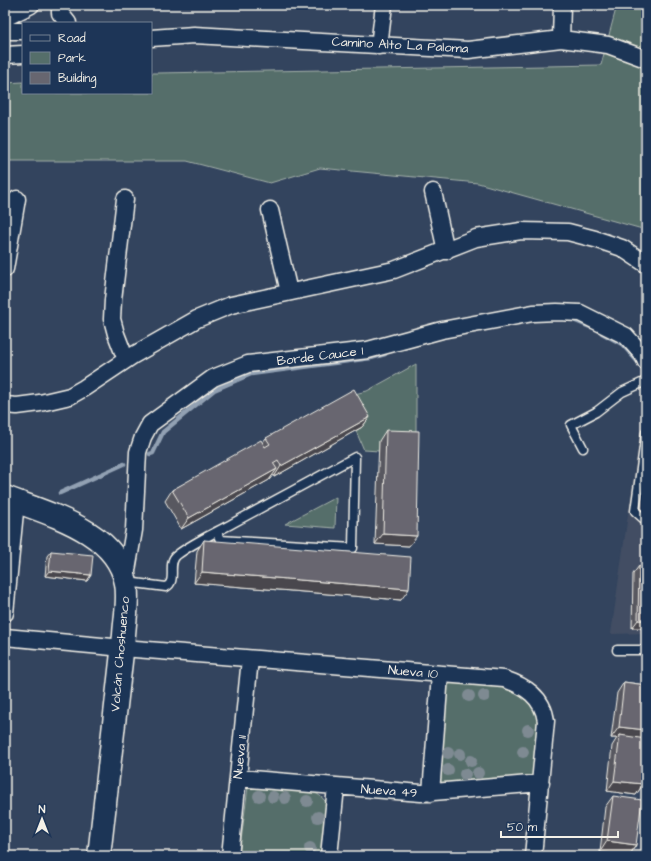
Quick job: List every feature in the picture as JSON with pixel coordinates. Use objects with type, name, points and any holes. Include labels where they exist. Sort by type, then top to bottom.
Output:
[{"type":"street","points":[[5,18],[31,5]]},
{"type":"street","points":[[60,5],[60,13],[67,22]]},
{"type":"street","points":[[379,46],[384,5]]},
{"type":"street","points":[[561,39],[562,5]]},
{"type":"street","points":[[5,31],[22,31]]},
{"type":"street","name":"Camino Alto La Paloma","points":[[152,38],[194,35],[468,50],[561,39],[608,45],[646,59]]},
{"type":"street","points":[[5,55],[22,54]]},
{"type":"street","points":[[433,192],[446,251]]},
{"type":"street","points":[[5,269],[17,199]]},
{"type":"street","points":[[126,199],[113,300],[112,319],[126,360]]},
{"type":"street","points":[[270,210],[290,292]]},
{"type":"street","points":[[5,405],[17,406],[40,403],[70,396],[126,360],[214,311],[231,305],[394,270],[446,251],[476,238],[513,232],[568,232],[622,248],[646,264]]},
{"type":"street","name":"Borde Cauce 1","points":[[126,582],[134,530],[138,452],[143,437],[150,424],[213,378],[248,364],[368,350],[442,330],[533,313],[558,312],[580,313],[626,336],[643,355],[646,362]]},
{"type":"street","points":[[5,613],[11,500]]},
{"type":"street","name":"Volcán Choshuenco","points":[[11,500],[77,527],[92,535],[111,553],[123,572],[126,582],[123,648],[99,856]]},
{"type":"street","name":"Nueva 10","points":[[5,637],[504,680],[517,684],[535,696],[543,708],[546,721],[533,856]]},
{"type":"street","name":"Nueva 11","points":[[230,856],[250,658]]},
{"type":"street","points":[[431,793],[440,675]]},
{"type":"street","name":"Nueva 49","points":[[238,778],[410,793],[431,793],[540,783]]},
{"type":"street","points":[[329,856],[336,787]]},
{"type":"lane","points":[[583,448],[571,425],[596,412],[622,392],[646,381]]},
{"type":"lane","points":[[646,432],[635,511],[646,521]]},
{"type":"lane","points":[[126,582],[166,587],[171,582],[173,558],[217,532],[355,457],[353,548],[220,540],[217,532]]},
{"type":"lane","points":[[617,650],[646,650]]},
{"type":"shaded area","points":[[646,389],[646,633],[611,634]]},
{"type":"green space","points":[[617,5],[646,5],[646,230],[478,183],[320,168],[270,183],[187,161],[5,161],[5,83],[22,82],[22,94],[152,94],[152,73],[601,65]]},
{"type":"green space","points":[[416,364],[416,442],[379,441],[379,451],[364,450],[356,431],[362,427],[342,397],[367,391]]},
{"type":"green space","points":[[336,497],[335,528],[285,524]]},
{"type":"green space","points":[[455,683],[505,688],[517,692],[527,699],[534,708],[538,720],[534,773],[532,776],[442,786],[439,783],[445,689],[449,684]]},
{"type":"green space","points":[[248,787],[310,791],[322,797],[327,804],[323,856],[239,856]]},
{"type":"building","points":[[354,389],[370,417],[281,466],[278,460],[273,463],[277,469],[189,518],[172,490],[261,440],[265,447],[270,444],[266,438]]},
{"type":"building","points":[[386,430],[419,431],[417,536],[383,534]]},
{"type":"building","points":[[204,540],[411,557],[409,589],[202,572]]},
{"type":"building","points":[[51,551],[93,555],[91,575],[49,571]]},
{"type":"building","points":[[639,566],[646,566],[646,620],[638,620]]},
{"type":"building","points":[[624,682],[646,685],[646,730],[619,727]]},
{"type":"building","points":[[620,735],[646,739],[646,762],[643,784],[614,781]]},
{"type":"building","points":[[613,796],[642,800],[636,845],[607,841]]},
{"type":"waterway","points":[[571,319],[590,327]]},
{"type":"waterway","points":[[602,333],[622,344],[638,362]]},
{"type":"waterway","points":[[150,454],[153,453],[163,432],[214,390],[251,374],[371,358],[385,354]]},
{"type":"waterway","points":[[60,493],[124,464]]}]
